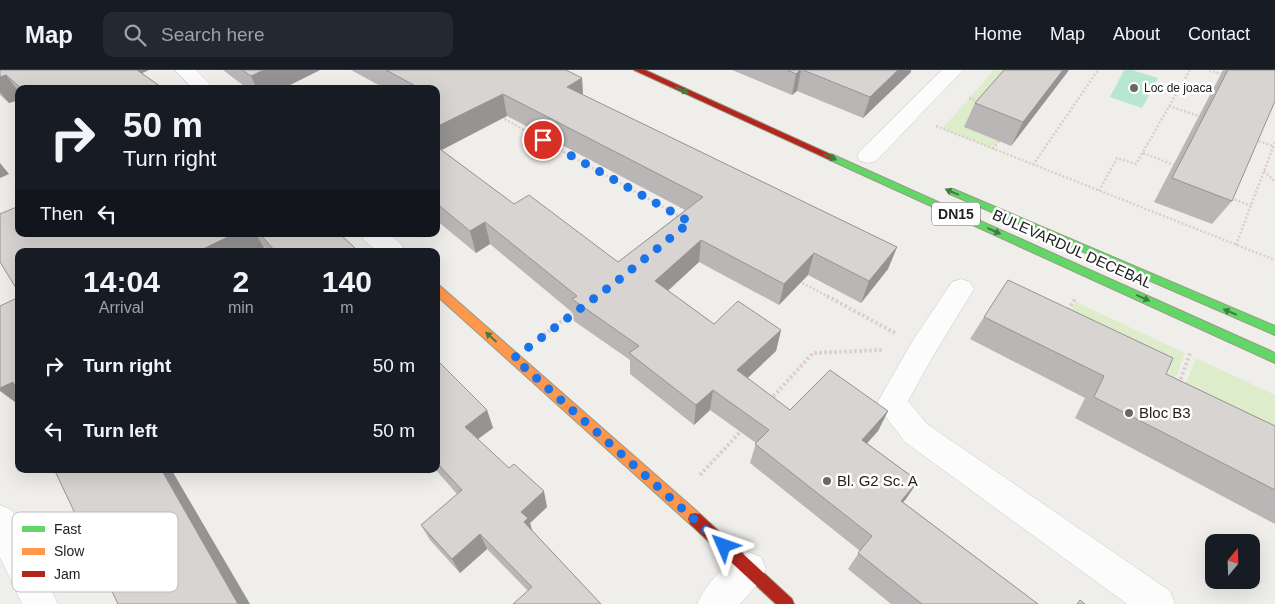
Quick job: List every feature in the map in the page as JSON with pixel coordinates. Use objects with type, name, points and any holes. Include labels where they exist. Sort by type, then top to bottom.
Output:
[{"type":"main road","name":"BULEVARDUL DECEBAL","points":[[638,70],[1275,358]]},
{"type":"main road","name":"BULEVARDUL DECEBAL","points":[[939,186],[1275,331]]},
{"type":"main road","points":[[440,293],[675,501],[787,604]]},
{"type":"street","points":[[185,70],[201,85]]},
{"type":"street","points":[[868,156],[950,71]]},
{"type":"street","points":[[377,237],[390,248]]},
{"type":"street","points":[[961,289],[923,348],[892,403],[916,433],[1157,604]]},
{"type":"street","points":[[0,521],[12,546]]},
{"type":"street","points":[[714,604],[749,569]]},
{"type":"street","points":[[34,592],[40,604]]},
{"type":"path","points":[[1033,165],[1098,70]]},
{"type":"path","points":[[1099,191],[1117,158],[1136,164],[1190,70]]},
{"type":"path","points":[[1209,70],[1222,74]]},
{"type":"path","points":[[969,98],[984,104]]},
{"type":"path","points":[[1170,106],[1199,116]]},
{"type":"path","points":[[495,113],[690,222]]},
{"type":"path","points":[[908,116],[1275,260]]},
{"type":"path","points":[[1250,138],[1273,146]]},
{"type":"path","points":[[993,149],[999,141]]},
{"type":"path","points":[[1236,245],[1275,142]]},
{"type":"path","points":[[1143,153],[1174,165]]},
{"type":"path","points":[[1264,171],[1275,182]]},
{"type":"path","points":[[1224,196],[1251,206]]},
{"type":"path","points":[[793,278],[923,348]]},
{"type":"path","points":[[1064,317],[1078,294]]},
{"type":"path","points":[[514,358],[580,307]]},
{"type":"path","points":[[1176,391],[1192,347]]},
{"type":"path","points":[[767,402],[813,354],[923,348]]},
{"type":"path","points":[[675,501],[748,424]]},
{"type":"green space","points":[[994,70],[1013,70],[999,141],[993,149],[942,129]]},
{"type":"green space","name":"Loc de joaca","points":[[1124,70],[1132,70],[1158,78],[1142,108],[1110,97]]},
{"type":"green space","points":[[1076,302],[1185,353],[1166,404],[1058,332]]},
{"type":"green space","points":[[1196,358],[1275,395],[1275,457],[1176,408]]},
{"type":"building","points":[[0,70],[137,70],[158,85],[17,85],[6,75],[0,77]]},
{"type":"building","points":[[242,70],[264,70],[251,76]]},
{"type":"building","points":[[386,70],[566,70],[582,78],[567,87],[897,247],[869,281],[814,253],[784,284],[701,240],[655,281],[714,324],[738,301],[781,330],[737,370],[790,410],[830,370],[888,411],[862,440],[918,481],[901,501],[1038,604],[922,604],[858,553],[872,536],[755,444],[769,430],[713,390],[696,405],[629,353],[639,346],[572,299],[577,296],[485,222],[470,231],[440,206],[440,149],[514,204],[529,195],[618,262],[703,197],[503,94],[440,125],[440,85],[414,85]]},
{"type":"building","points":[[787,70],[800,70],[796,74]]},
{"type":"building","points":[[803,70],[898,70],[870,97]]},
{"type":"building","points":[[1004,70],[1063,70],[1023,122],[975,103]]},
{"type":"building","points":[[1228,70],[1275,70],[1275,101],[1232,201],[1172,178]]},
{"type":"building","points":[[15,208],[15,237],[228,237],[205,248],[15,248],[15,286],[0,262],[0,214]]},
{"type":"building","points":[[263,237],[343,237],[355,248],[272,248]]},
{"type":"building","points":[[1008,280],[1173,358],[1166,374],[1275,426],[1275,490],[1094,397],[1104,376],[984,317]]},
{"type":"building","points":[[15,299],[15,386],[13,382],[0,388],[0,306]]},
{"type":"building","points":[[440,363],[487,410],[465,427],[509,468],[514,464],[544,491],[521,512],[528,518],[524,522],[601,604],[513,604],[532,587],[480,534],[452,559],[421,525],[462,490],[440,466]]},
{"type":"building","points":[[56,473],[163,473],[238,604],[118,604],[112,592],[178,592],[178,512],[74,512]]},
{"type":"building","points":[[1080,600],[1085,604],[1077,604]]},
{"type":"traffic: fast","points":[[831,157],[1275,358]]},
{"type":"traffic: fast","points":[[953,192],[1275,331]]},
{"type":"traffic: slow","points":[[440,293],[695,519]]},
{"type":"traffic: jam","points":[[638,70],[831,157]]},
{"type":"traffic: jam","points":[[695,519],[787,604]]},
{"type":"place","name":"Loc de joaca","points":[[1134,88]]},
{"type":"place","name":"Bloc B3","points":[[1129,413]]},
{"type":"place","name":"Bl. G2 Sc. A","points":[[827,481]]},
{"type":"route","points":[[543,140],[690,222],[616,282],[573,312],[514,358],[724,546]]}]
